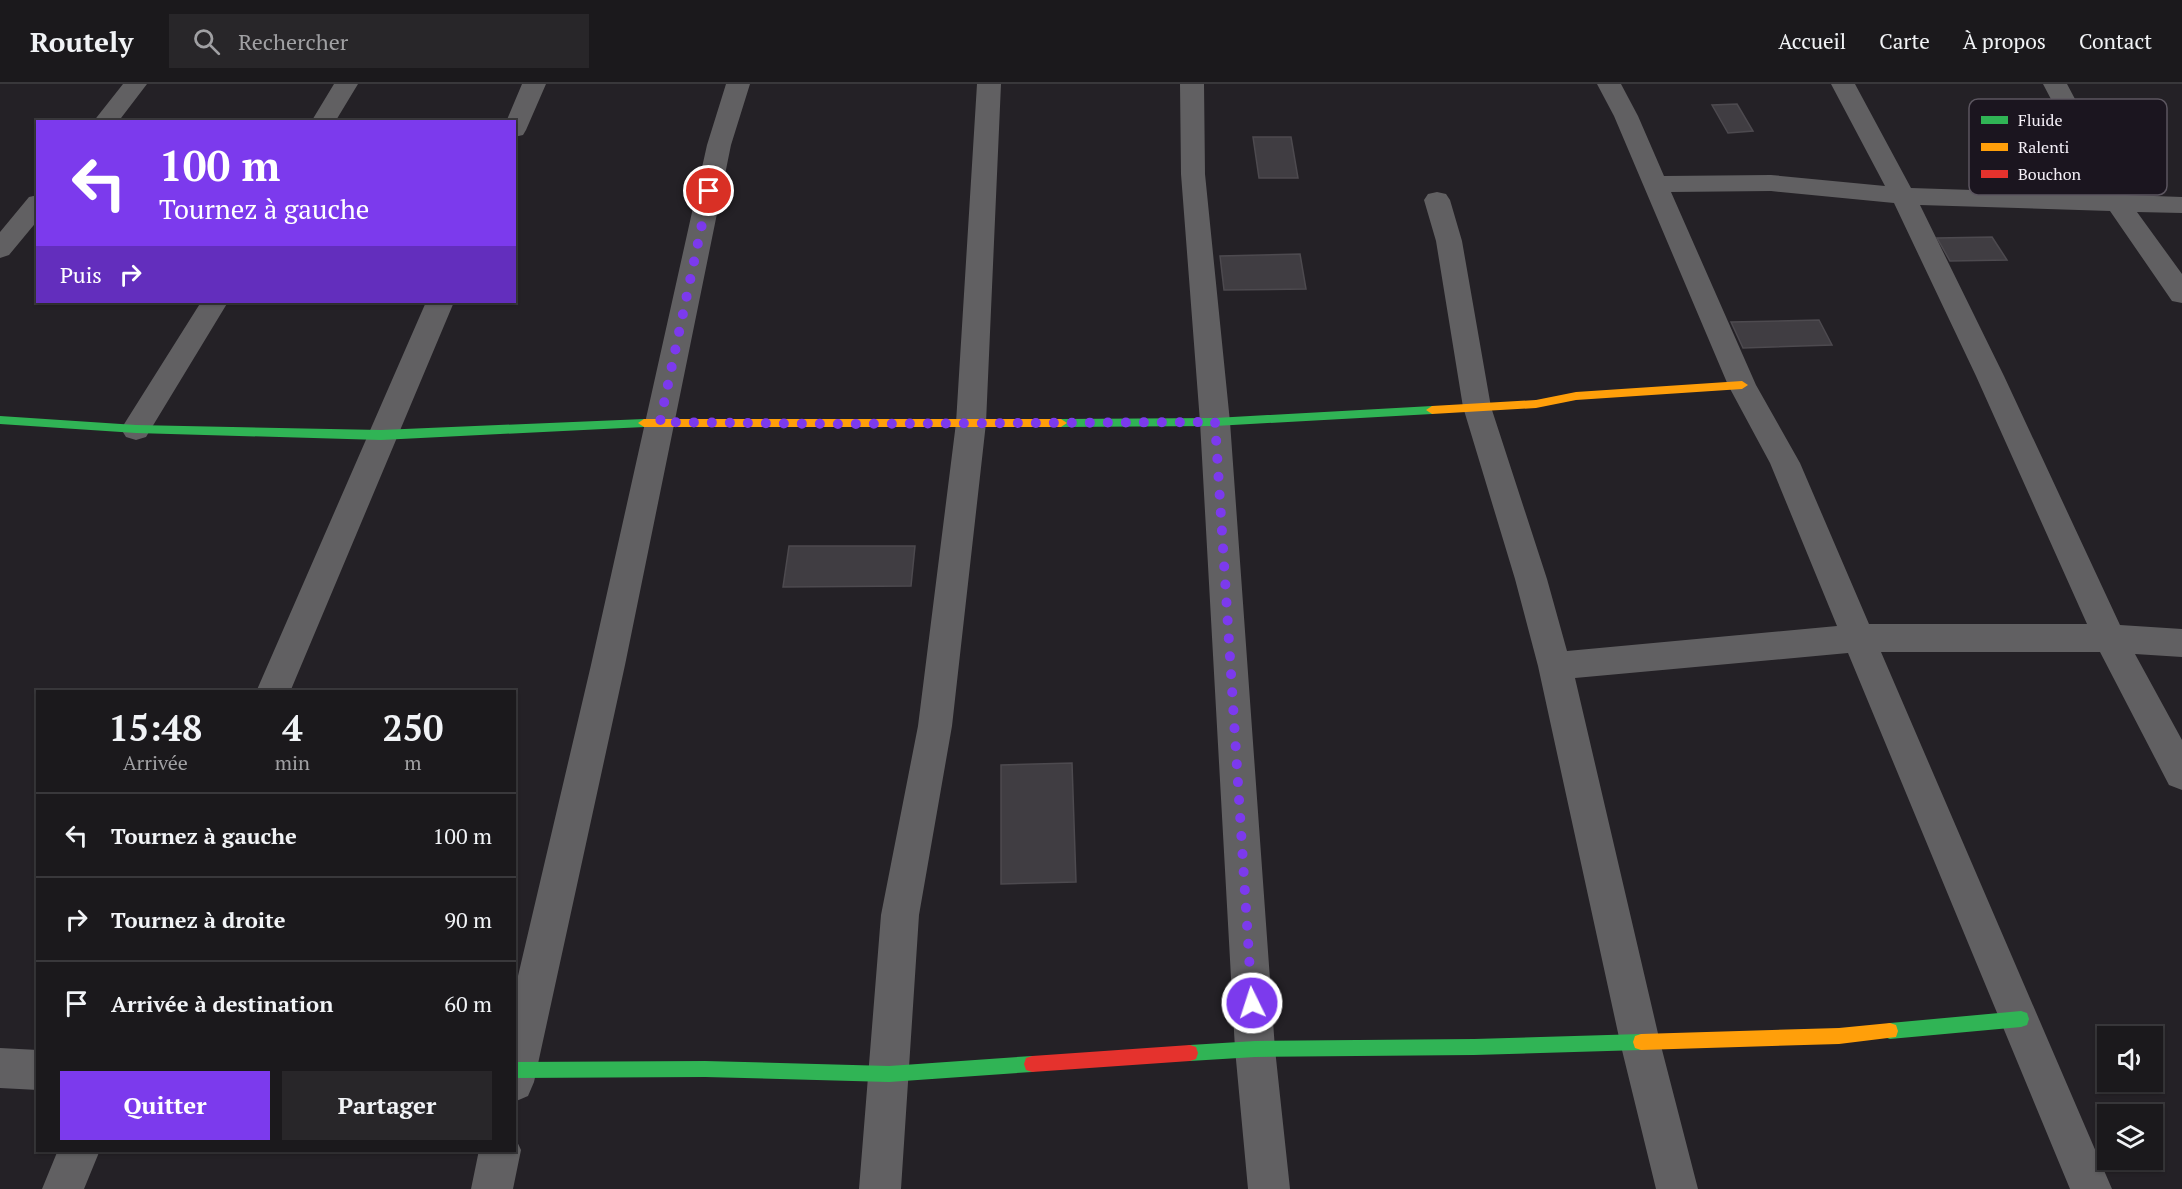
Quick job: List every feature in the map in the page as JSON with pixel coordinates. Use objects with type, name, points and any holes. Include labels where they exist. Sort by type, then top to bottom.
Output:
[{"type":"street","points":[[107,120],[135,84]]},
{"type":"street","points":[[324,120],[346,84]]},
{"type":"street","points":[[516,125],[534,84]]},
{"type":"street","points":[[516,1070],[608,665],[719,145],[738,84]]},
{"type":"street","points":[[880,1189],[900,915],[935,726],[971,423],[989,84]]},
{"type":"street","points":[[1192,84],[1193,174],[1215,422],[1255,1049],[1269,1189]]},
{"type":"street","points":[[1609,84],[1626,116],[1742,385],[1785,464],[2091,1189]]},
{"type":"street","points":[[1843,84],[1903,196],[1990,376],[2110,638],[2182,774]]},
{"type":"street","points":[[2055,84],[2063,99]]},
{"type":"street","points":[[1655,184],[1771,183],[1903,196],[2182,205]]},
{"type":"street","points":[[2114,195],[2182,294]]},
{"type":"street","points":[[1437,200],[1449,241],[1478,407],[1555,666],[1640,1042],[1677,1189]]},
{"type":"street","points":[[0,249],[36,205]]},
{"type":"street","points":[[136,429],[213,303]]},
{"type":"street","points":[[274,690],[381,435],[440,303]]},
{"type":"street","points":[[0,420],[136,429],[381,435],[660,422],[1215,422],[1536,404],[1576,396],[1742,385]]},
{"type":"street","points":[[1555,666],[1860,638],[2110,638],[2182,643]]},
{"type":"street","points":[[516,1074],[705,1069],[889,1074],[1255,1049],[1474,1047],[1839,1036],[2021,1019]]},
{"type":"street","points":[[0,1068],[36,1070]]},
{"type":"street","points":[[63,1189],[78,1152]]},
{"type":"street","points":[[492,1189],[500,1152]]},
{"type":"building","points":[[1737,104],[1753,131],[1728,133],[1712,105]]},
{"type":"building","points":[[1253,137],[1291,137],[1298,178],[1259,178]]},
{"type":"building","points":[[1992,237],[2007,260],[1950,261],[1937,238]]},
{"type":"building","points":[[1300,254],[1306,289],[1224,290],[1220,256]]},
{"type":"building","points":[[1819,320],[1832,345],[1743,348],[1731,322]]},
{"type":"building","points":[[789,546],[915,546],[911,586],[783,587]]},
{"type":"building","points":[[1072,763],[1076,882],[1001,884],[1001,765]]},
{"type":"traffic: fast","points":[[1061,423],[1215,422],[1432,410]]},
{"type":"traffic: fast","points":[[0,420],[136,429],[381,435],[644,423]]},
{"type":"traffic: fast","points":[[1890,1031],[2021,1019]]},
{"type":"traffic: fast","points":[[1190,1053],[1255,1049],[1474,1047],[1641,1042]]},
{"type":"traffic: fast","points":[[516,1070],[705,1069],[889,1074],[1032,1064]]},
{"type":"traffic: slow","points":[[1432,410],[1536,404],[1576,396],[1742,385]]},
{"type":"traffic: slow","points":[[644,423],[1061,423]]},
{"type":"traffic: slow","points":[[1641,1042],[1839,1036],[1890,1031]]},
{"type":"traffic: jam","points":[[1032,1064],[1190,1053]]},
{"type":"route","points":[[709,191],[660,422],[1066,424],[1215,422],[1252,1003]]}]
